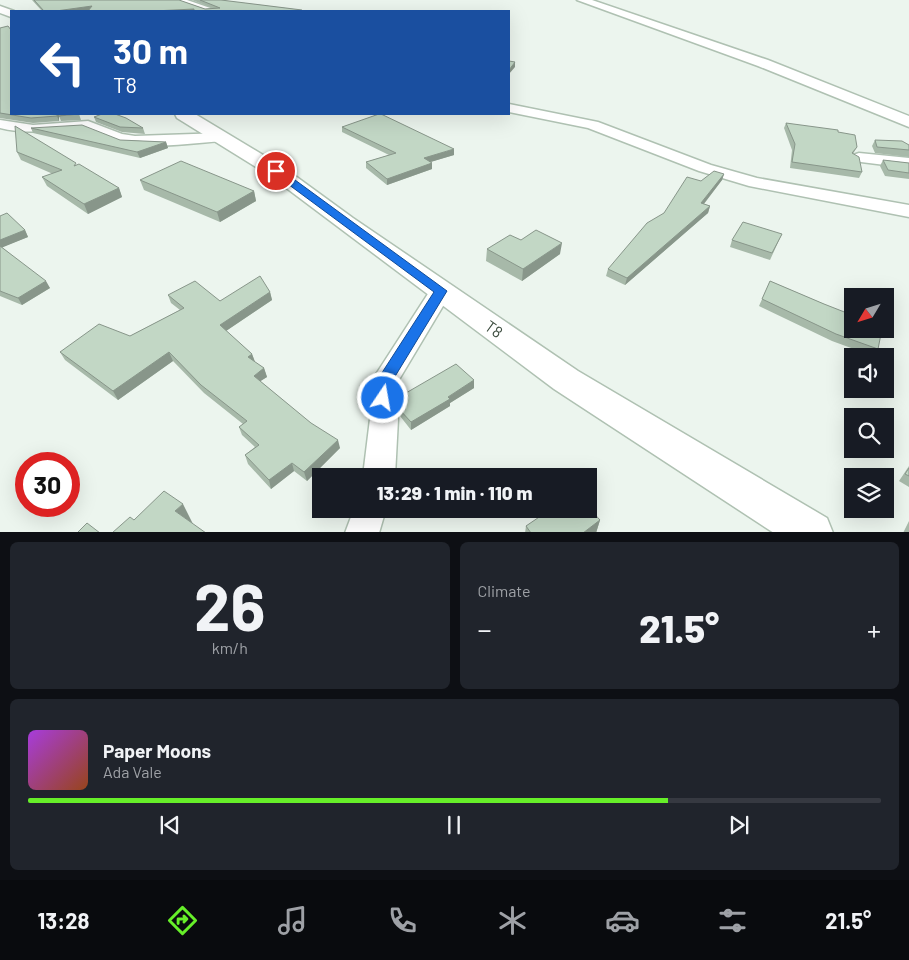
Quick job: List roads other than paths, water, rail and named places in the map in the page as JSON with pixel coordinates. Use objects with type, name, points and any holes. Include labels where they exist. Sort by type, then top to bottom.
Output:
[{"type":"street","points":[[178,0],[212,10]]},
{"type":"street","points":[[582,0],[763,63],[909,122]]},
{"type":"street","points":[[510,108],[604,128],[703,167],[741,179],[818,196],[909,211]]},
{"type":"street","name":"T8","points":[[185,115],[276,171],[566,380],[812,532]]},
{"type":"street","points":[[0,124],[34,130],[84,125],[94,126],[113,136],[136,140],[223,137]]},
{"type":"street","points":[[859,158],[909,163]]},
{"type":"street","points":[[379,468],[384,382],[441,291]]},
{"type":"street","points":[[362,532],[367,518]]}]
